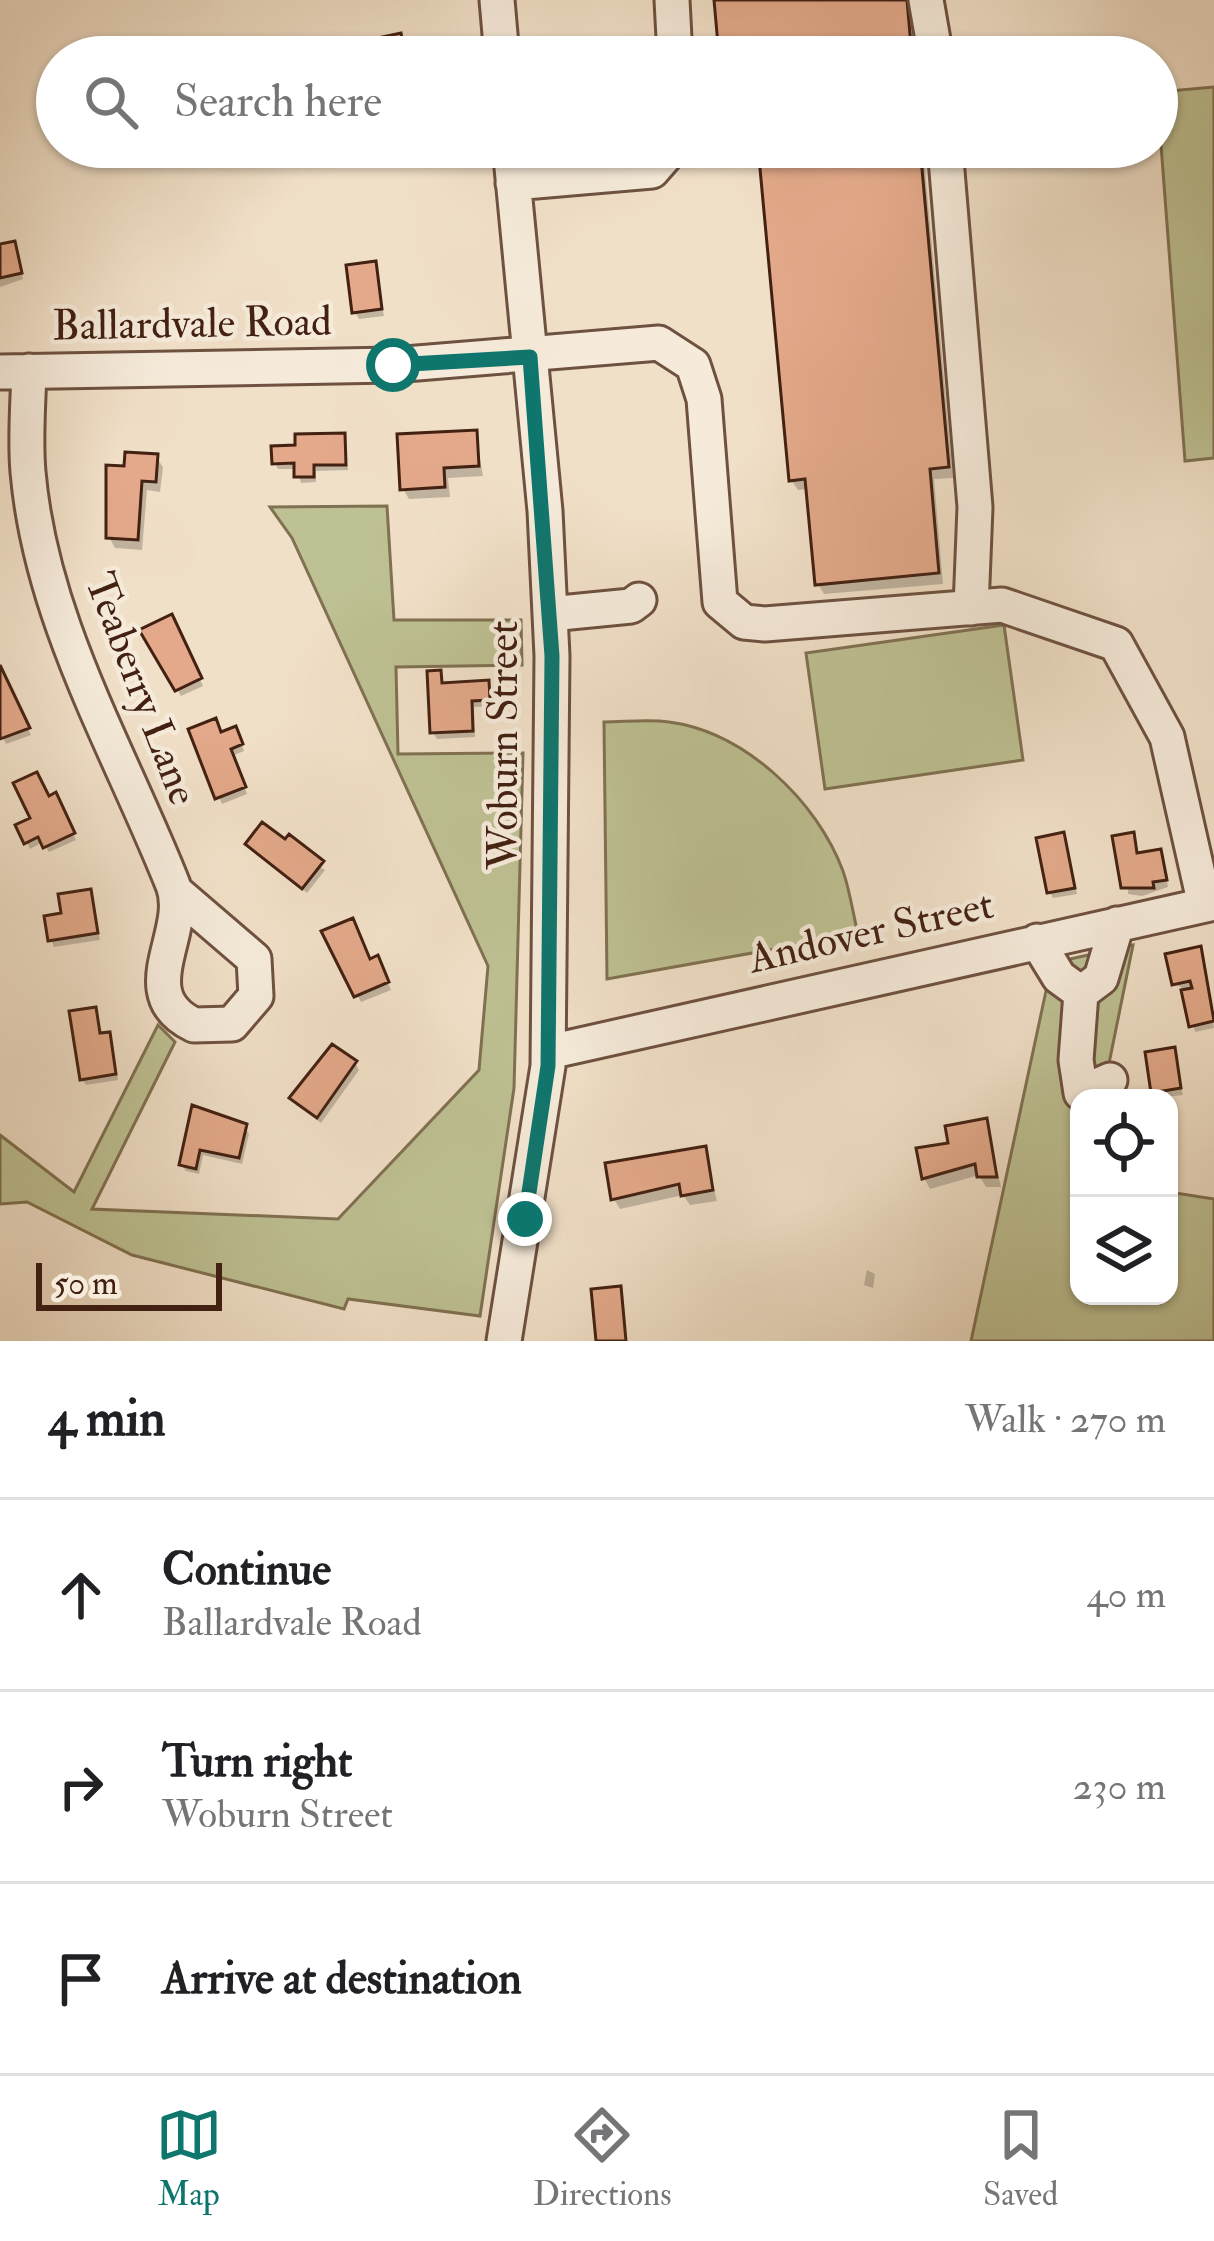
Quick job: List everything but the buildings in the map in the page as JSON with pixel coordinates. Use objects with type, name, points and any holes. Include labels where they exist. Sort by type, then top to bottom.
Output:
[{"type":"street","points":[[496,0],[500,36]]},
{"type":"street","points":[[672,0],[674,36]]},
{"type":"street","points":[[926,0],[932,36]]},
{"type":"street","name":"Woburn Street","points":[[504,1341],[549,1052],[550,614],[512,168]]},
{"type":"street","points":[[513,183],[655,168]]},
{"type":"street","points":[[947,168],[975,507],[970,608],[1002,605],[1116,644],[1167,737],[1209,904]]},
{"type":"street","name":"Ballardvale Road","points":[[15,371],[393,365],[659,343],[693,364],[704,400],[720,602],[732,615],[765,624],[970,608]]},
{"type":"street","name":"Teaberry Lane","points":[[15,371],[28,475],[54,599],[87,693],[176,892]]},
{"type":"street","points":[[550,614],[631,606],[639,600]]},
{"type":"street","name":"Andover Street","points":[[549,1052],[1209,904]]},
{"type":"street","points":[[1110,1080],[1081,1093],[1076,1060],[1081,993],[1101,978],[1117,924]]},
{"type":"street","points":[[1037,941],[1059,977],[1081,993]]},
{"type":"green space","points":[[1214,87],[1214,458],[1185,461],[1163,168],[1178,168],[1178,90]]},
{"type":"green space","points":[[387,506],[394,620],[521,620],[522,665],[396,667],[398,754],[523,753],[514,1088],[480,1316],[348,1299],[344,1309],[132,1255],[27,1202],[0,1204],[0,1135],[74,1192],[158,1025],[175,1042],[92,1209],[338,1219],[479,1070],[488,966],[292,538],[270,507]]},
{"type":"green space","points":[[1004,625],[1023,760],[825,789],[806,653]]},
{"type":"green space","points":[[661,721],[697,728],[751,755],[775,774],[816,820],[831,845],[858,934],[607,979],[604,722]]},
{"type":"green space","points":[[1133,945],[1104,1089],[1070,1089],[1070,1305],[1178,1305],[1178,1193],[1214,1199],[1214,1341],[971,1341],[1052,963]]},
{"type":"route","points":[[393,365],[530,357],[545,511],[552,656],[548,1066],[525,1219]]}]
